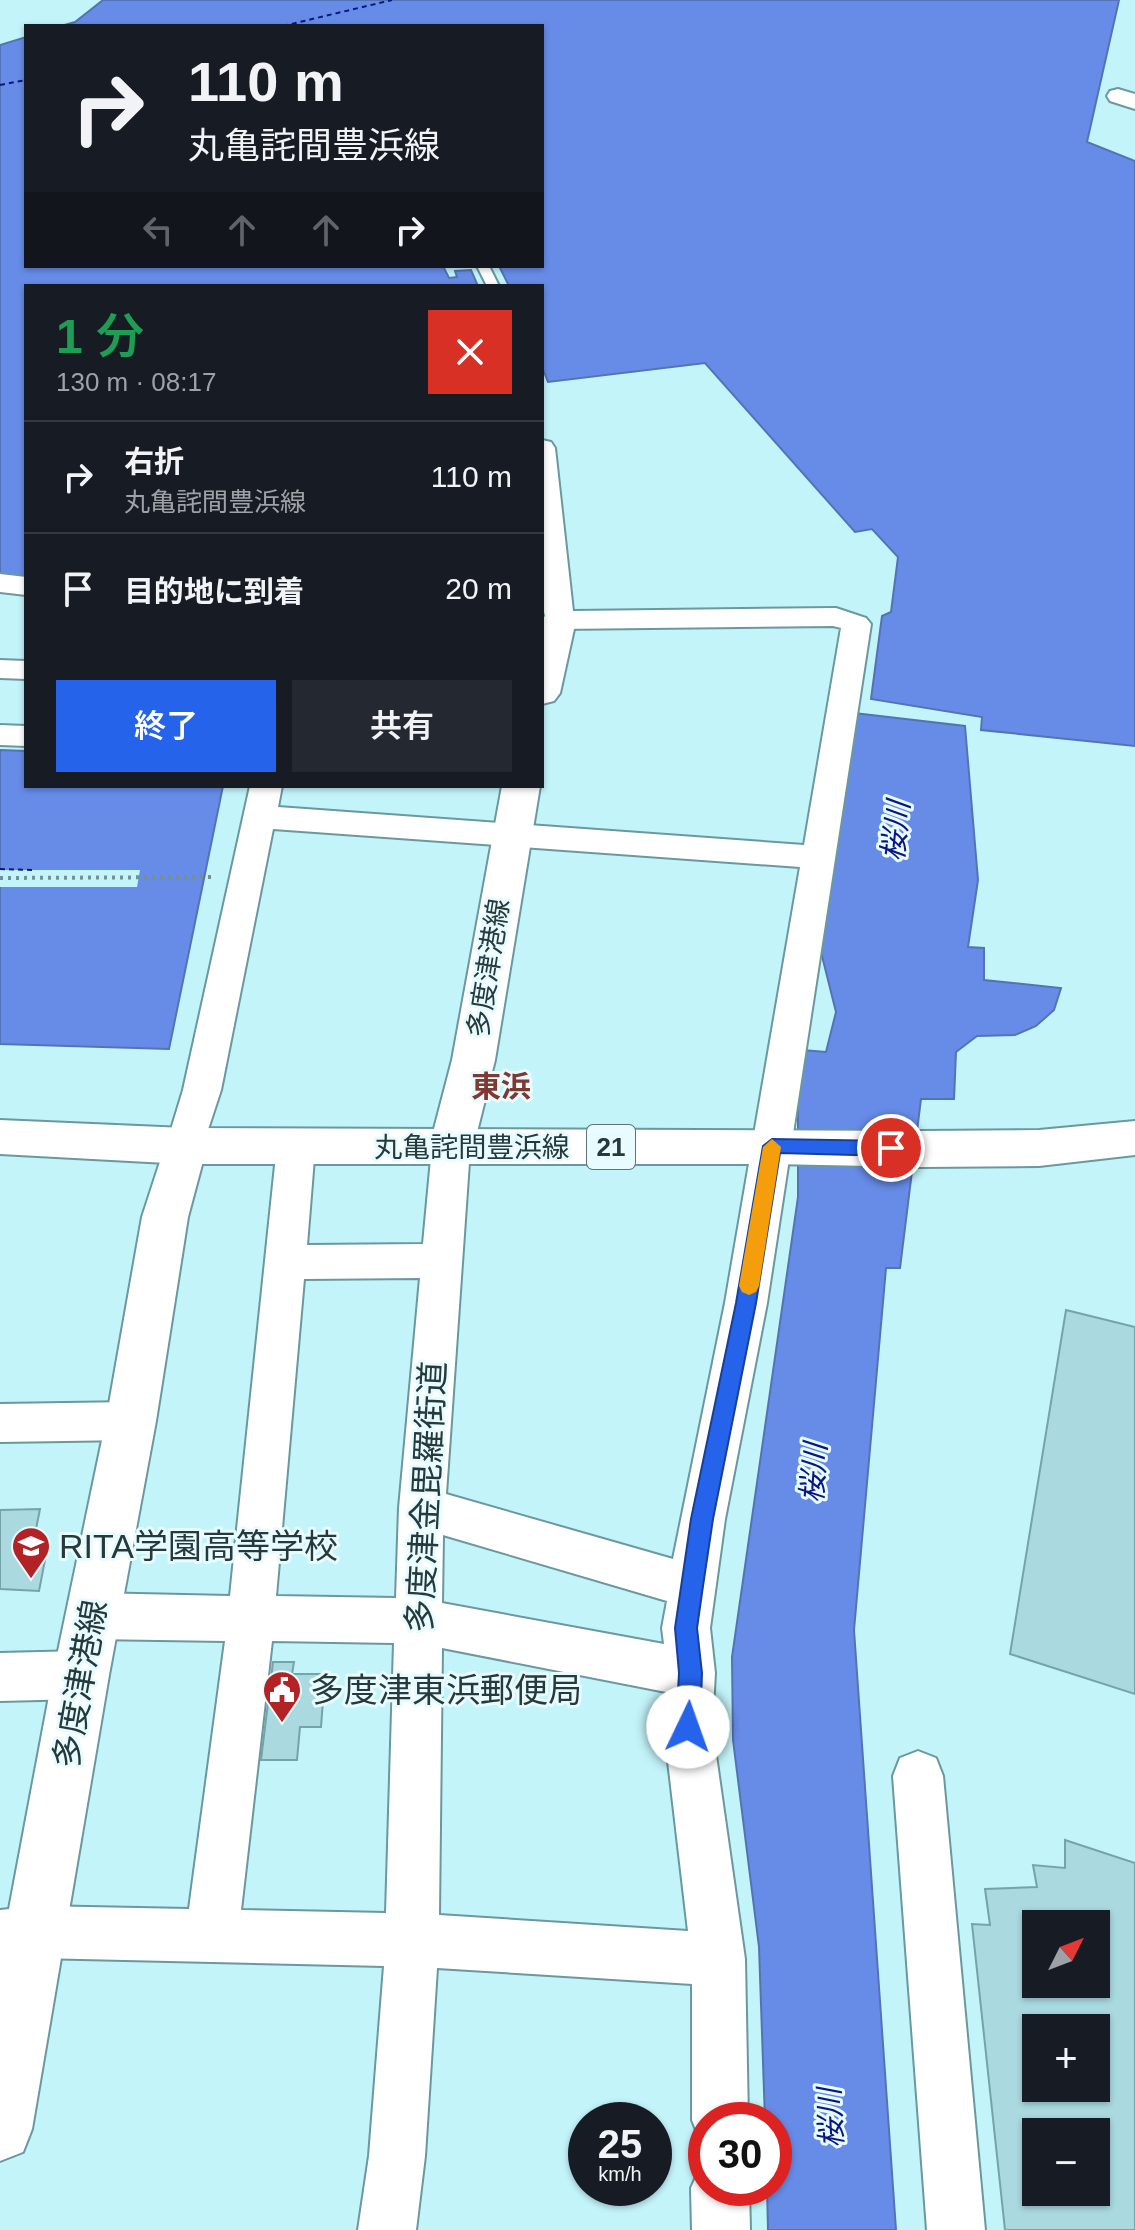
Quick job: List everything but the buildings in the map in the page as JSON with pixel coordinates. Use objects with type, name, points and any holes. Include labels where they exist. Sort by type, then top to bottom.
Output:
[{"type":"main road","points":[[544,675],[550,621]]},
{"type":"main road","name":"多度津港線","points":[[451,1148],[465,1104],[509,837],[521,788]]},
{"type":"main road","name":"丸亀詫間豊浜線","points":[[0,1137],[185,1146],[921,1149],[1039,1148],[1135,1138]]},
{"type":"main road","name":"多度津港線","points":[[0,2129],[18,1934],[81,1675],[131,1421],[165,1217],[185,1146]]},
{"type":"street","points":[[544,491],[550,621],[836,617],[856,624],[746,1303],[705,1504],[686,1628],[691,1673],[688,1727],[718,1959],[720,2102]]},
{"type":"street","points":[[0,583],[24,586]]},
{"type":"street","points":[[0,669],[24,670]]},
{"type":"street","points":[[0,735],[24,736]]},
{"type":"street","points":[[185,1146],[202,1090],[263,801],[509,837],[819,857]]},
{"type":"street","points":[[212,1936],[251,1618],[296,1146]]},
{"type":"street","name":"多度津金毘羅街道","points":[[387,2230],[397,2156],[412,1940],[422,1508],[451,1148]]},
{"type":"street","points":[[285,1262],[442,1261]]},
{"type":"street","points":[[0,1423],[131,1421]]},
{"type":"street","points":[[422,1508],[692,1586]]},
{"type":"street","points":[[92,1616],[417,1621],[691,1673]]},
{"type":"street","points":[[0,1677],[81,1675]]},
{"type":"street","points":[[918,1776],[956,2230]]},
{"type":"street","points":[[18,1934],[412,1940],[718,1959]]},
{"type":"street","points":[[720,2206],[721,2230]]},
{"type":"path","points":[[0,878],[217,877]]},
{"type":"water","points":[[103,0],[1119,0],[1087,142],[1135,161],[1135,746],[981,730],[982,717],[871,699],[882,616],[891,612],[898,557],[872,529],[855,532],[705,363],[548,382],[544,372],[544,284],[508,284],[500,268],[544,268],[544,24],[68,24]]},
{"type":"water","points":[[24,38],[24,268],[444,268],[449,278],[457,277],[455,271],[471,270],[477,284],[24,284],[24,577],[0,575],[0,45]]},
{"type":"water","name":"桜川","points":[[854,713],[965,726],[978,880],[968,947],[984,948],[984,980],[1061,988],[1054,1010],[1036,1026],[1015,1035],[977,1036],[956,1052],[954,1099],[921,1099],[900,1268],[886,1268],[854,1630],[896,2230],[768,2230],[767,2206],[792,2206],[792,2102],[764,2102],[759,1947],[733,1740],[732,1657],[798,1197],[798,1098],[803,1050],[826,1052],[836,1012],[819,944]]},
{"type":"water","points":[[0,750],[24,751],[24,788],[223,788],[169,1049],[0,1044]]},
{"type":"pier","points":[[0,870],[140,870],[137,887],[0,887]]},
{"type":"ferry route","points":[[291,24],[392,0]]},
{"type":"ferry route","points":[[0,85],[24,80]]},
{"type":"ferry route","points":[[0,869],[35,870]]},
{"type":"slow traffic","points":[[749,1286],[772,1147]]},
{"type":"place","name":"RITA学園高等学校","points":[[31,1580]]},
{"type":"place","name":"多度津東浜郵便局","points":[[282,1724]]},
{"type":"district","name":"東浜","points":[[501,1087]]},
{"type":"route","points":[[688,1727],[691,1673],[686,1628],[692,1586],[702,1519],[746,1303],[772,1146],[891,1148]]}]
